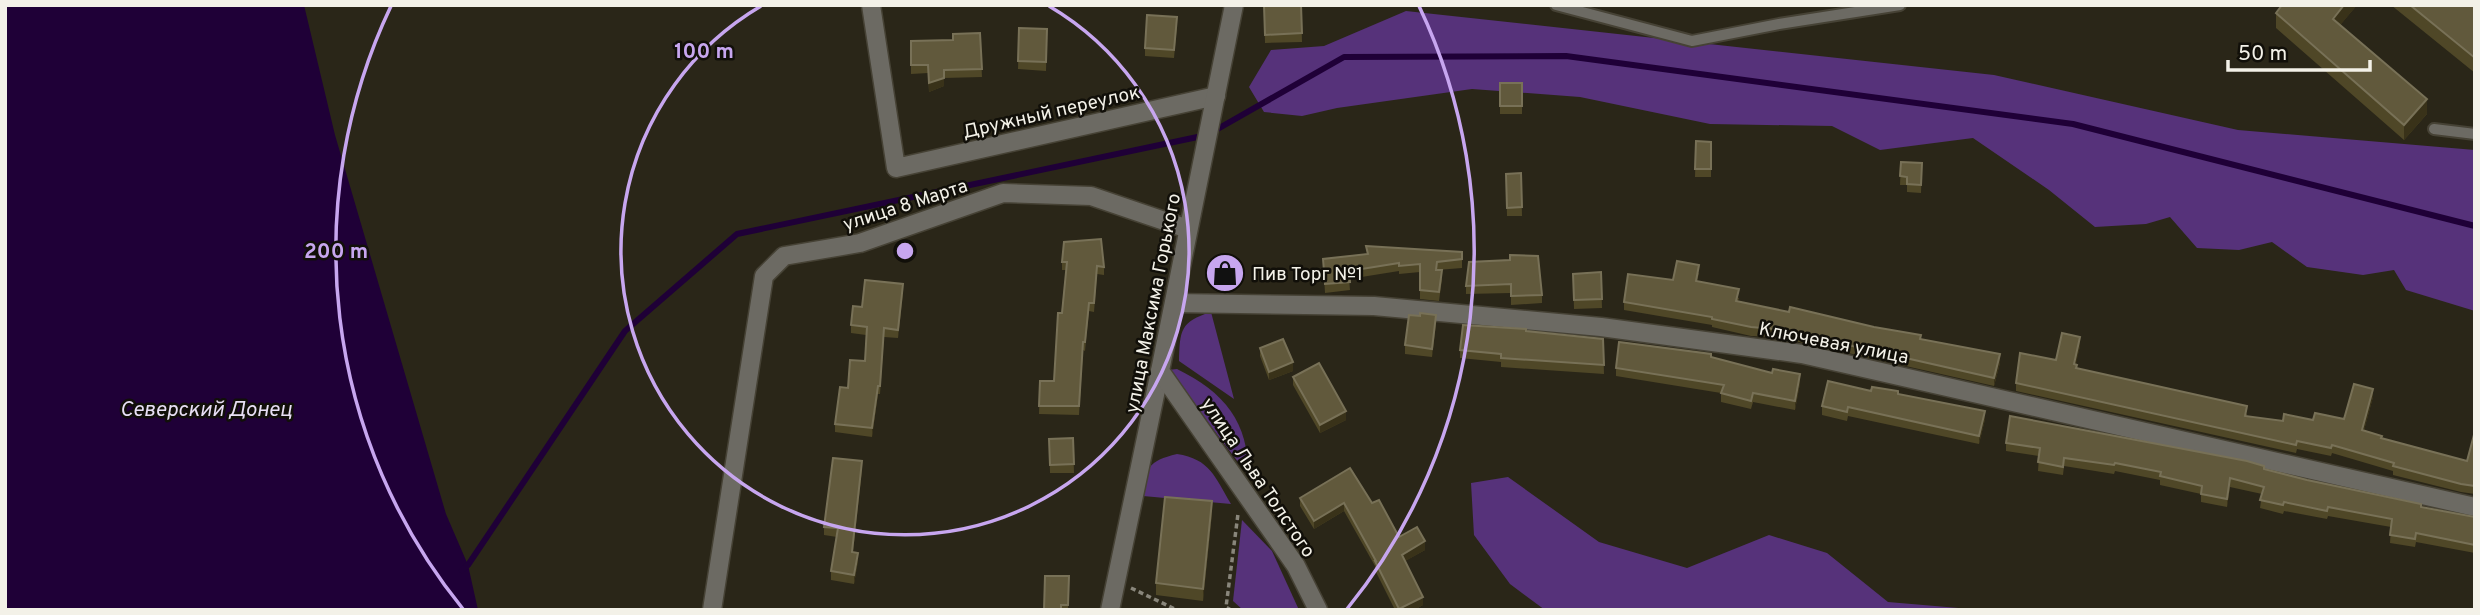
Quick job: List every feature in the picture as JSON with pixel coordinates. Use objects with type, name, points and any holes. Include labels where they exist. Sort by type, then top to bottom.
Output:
[{"type":"street","name":"Дружный переулок","points":[[871,5],[896,168],[1216,96]]},
{"type":"street","name":"улица Максима Горького","points":[[1110,610],[1234,5]]},
{"type":"street","name":"улица 8 Марта","points":[[712,610],[764,276],[783,256],[860,243],[1003,193],[1091,196],[1188,229]]},
{"type":"street","name":"Ключевая улица","points":[[1174,303],[1374,306],[1601,327],[1802,354],[2475,507]]},
{"type":"street","name":"улица Льва Толстого","points":[[1160,370],[1296,566],[1318,610]]},
{"type":"lane","points":[[1556,5],[1692,41],[1900,5]]},
{"type":"lane","points":[[2434,129],[2475,134]]},
{"type":"path","points":[[1227,609],[1242,488]]},
{"type":"path","points":[[1116,582],[1177,610]]},
{"type":"shaded area","points":[[1406,11],[1994,75],[2238,130],[2475,150],[2475,311],[2406,290],[2394,270],[2363,275],[2307,267],[2272,242],[2239,250],[2197,248],[2170,217],[2146,224],[2095,227],[2049,190],[1973,138],[1880,150],[1832,126],[1710,124],[1580,97],[1472,89],[1337,108],[1302,116],[1264,112],[1249,87],[1271,50],[1324,46]]},
{"type":"shaded area","points":[[1211,312],[1234,399],[1179,361],[1184,329],[1193,320]]},
{"type":"shaded area","points":[[1177,369],[1208,388],[1230,411],[1244,439],[1248,475],[1168,370]]},
{"type":"shaded area","points":[[1177,454],[1188,456],[1204,465],[1216,478],[1231,504],[1143,496],[1150,467]]},
{"type":"shaded area","points":[[1508,477],[1599,542],[1687,568],[1769,535],[1827,553],[1888,602],[1982,610],[1545,610],[1510,584],[1474,535],[1471,483]]},
{"type":"shaded area","points":[[1242,520],[1272,551],[1299,610],[1243,610],[1233,601]]},
{"type":"water","name":"Северский Донец","points":[[5,5],[304,5],[335,135],[446,514],[468,565],[478,610],[5,610]]},
{"type":"building","points":[[1264,5],[1301,5],[1302,33],[1265,35]]},
{"type":"building","points":[[2282,5],[2344,5],[2333,19],[2427,99],[2404,125],[2276,13]]},
{"type":"building","points":[[2410,5],[2475,5],[2475,58]]},
{"type":"building","points":[[1147,15],[1177,17],[1174,50],[1145,48]]},
{"type":"building","points":[[1019,28],[1047,29],[1046,62],[1018,61]]},
{"type":"building","points":[[980,33],[982,69],[944,70],[944,78],[929,83],[928,65],[911,65],[911,41],[953,40],[953,34]]},
{"type":"building","points":[[1500,83],[1522,83],[1522,106],[1500,106]]},
{"type":"building","points":[[1696,141],[1711,142],[1711,169],[1695,169]]},
{"type":"building","points":[[1901,162],[1922,163],[1921,185],[1907,184],[1907,177],[1900,176]]},
{"type":"building","points":[[1521,173],[1522,207],[1507,208],[1506,174]]},
{"type":"building","points":[[1101,239],[1104,267],[1097,266],[1094,303],[1089,303],[1083,342],[1079,406],[1039,406],[1040,381],[1054,381],[1058,313],[1062,313],[1067,262],[1062,262],[1064,242]]},
{"type":"building","points":[[1366,246],[1462,252],[1462,259],[1437,262],[1436,270],[1442,270],[1439,292],[1420,290],[1420,264],[1399,266],[1399,263],[1349,271],[1350,282],[1325,284],[1323,259],[1368,254]]},
{"type":"building","points":[[1510,255],[1538,256],[1542,295],[1511,296],[1511,284],[1466,286],[1469,262],[1510,260]]},
{"type":"building","points":[[1677,261],[1699,265],[1696,281],[1739,289],[1736,301],[1789,312],[1790,307],[1921,335],[1920,339],[2000,354],[1994,378],[1804,335],[1624,302],[1628,274],[1673,280]]},
{"type":"building","points":[[1601,272],[1602,299],[1574,300],[1573,274]]},
{"type":"building","points":[[865,280],[903,284],[898,330],[884,328],[880,386],[872,428],[835,424],[840,387],[848,388],[850,360],[865,361],[867,327],[851,325],[853,306],[862,307]]},
{"type":"building","points":[[1420,313],[1436,315],[1432,349],[1405,345],[1409,315],[1420,316]]},
{"type":"building","points":[[1463,325],[1526,329],[1603,339],[1604,365],[1501,358],[1501,354],[1460,350]]},
{"type":"building","points":[[2062,333],[2080,337],[2074,364],[2077,365],[2076,368],[2247,406],[2245,416],[2283,421],[2284,414],[2313,420],[2315,413],[2344,419],[2354,384],[2373,389],[2362,430],[2382,436],[2381,438],[2467,461],[2475,431],[2475,486],[2393,466],[2394,463],[2332,445],[2331,448],[2297,441],[2296,445],[2016,383],[2020,353],[2056,360]]},
{"type":"building","points":[[1283,339],[1293,362],[1269,372],[1260,348]]},
{"type":"building","points":[[1619,342],[1711,354],[1711,357],[1772,373],[1773,369],[1800,374],[1795,401],[1753,393],[1751,401],[1721,393],[1724,385],[1616,368]]},
{"type":"building","points":[[1319,363],[1346,411],[1320,425],[1293,377]]},
{"type":"building","points":[[1828,381],[1871,391],[1872,387],[1898,391],[1898,394],[1985,411],[1979,436],[1848,407],[1847,412],[1822,406]]},
{"type":"building","points":[[2010,416],[2247,461],[2264,466],[2264,469],[2307,480],[2475,517],[2475,545],[2416,533],[2415,539],[2390,535],[2392,519],[2328,507],[2327,511],[2260,500],[2264,487],[2230,478],[2227,499],[2201,494],[2202,486],[2160,476],[2161,472],[2115,463],[2064,458],[2063,467],[2038,462],[2040,448],[2006,443]]},
{"type":"building","points":[[1073,438],[1074,464],[1050,465],[1049,439]]},
{"type":"building","points":[[833,458],[862,461],[852,552],[858,553],[854,575],[831,571],[838,528],[824,527]]},
{"type":"building","points":[[1350,468],[1372,503],[1379,500],[1399,537],[1417,527],[1425,541],[1402,555],[1423,597],[1399,609],[1344,503],[1314,521],[1300,498]]},
{"type":"building","points":[[1165,497],[1212,501],[1203,589],[1156,583]]},
{"type":"building","points":[[1045,576],[1069,576],[1068,605],[1061,605],[1061,610],[1044,610]]},
{"type":"waterway","points":[[462,570],[468,565],[625,331],[737,234],[1207,135],[1344,57],[1566,56],[2073,124],[2475,226]]},
{"type":"place","name":"Пив Торг №1","points":[[1225,273]]}]
